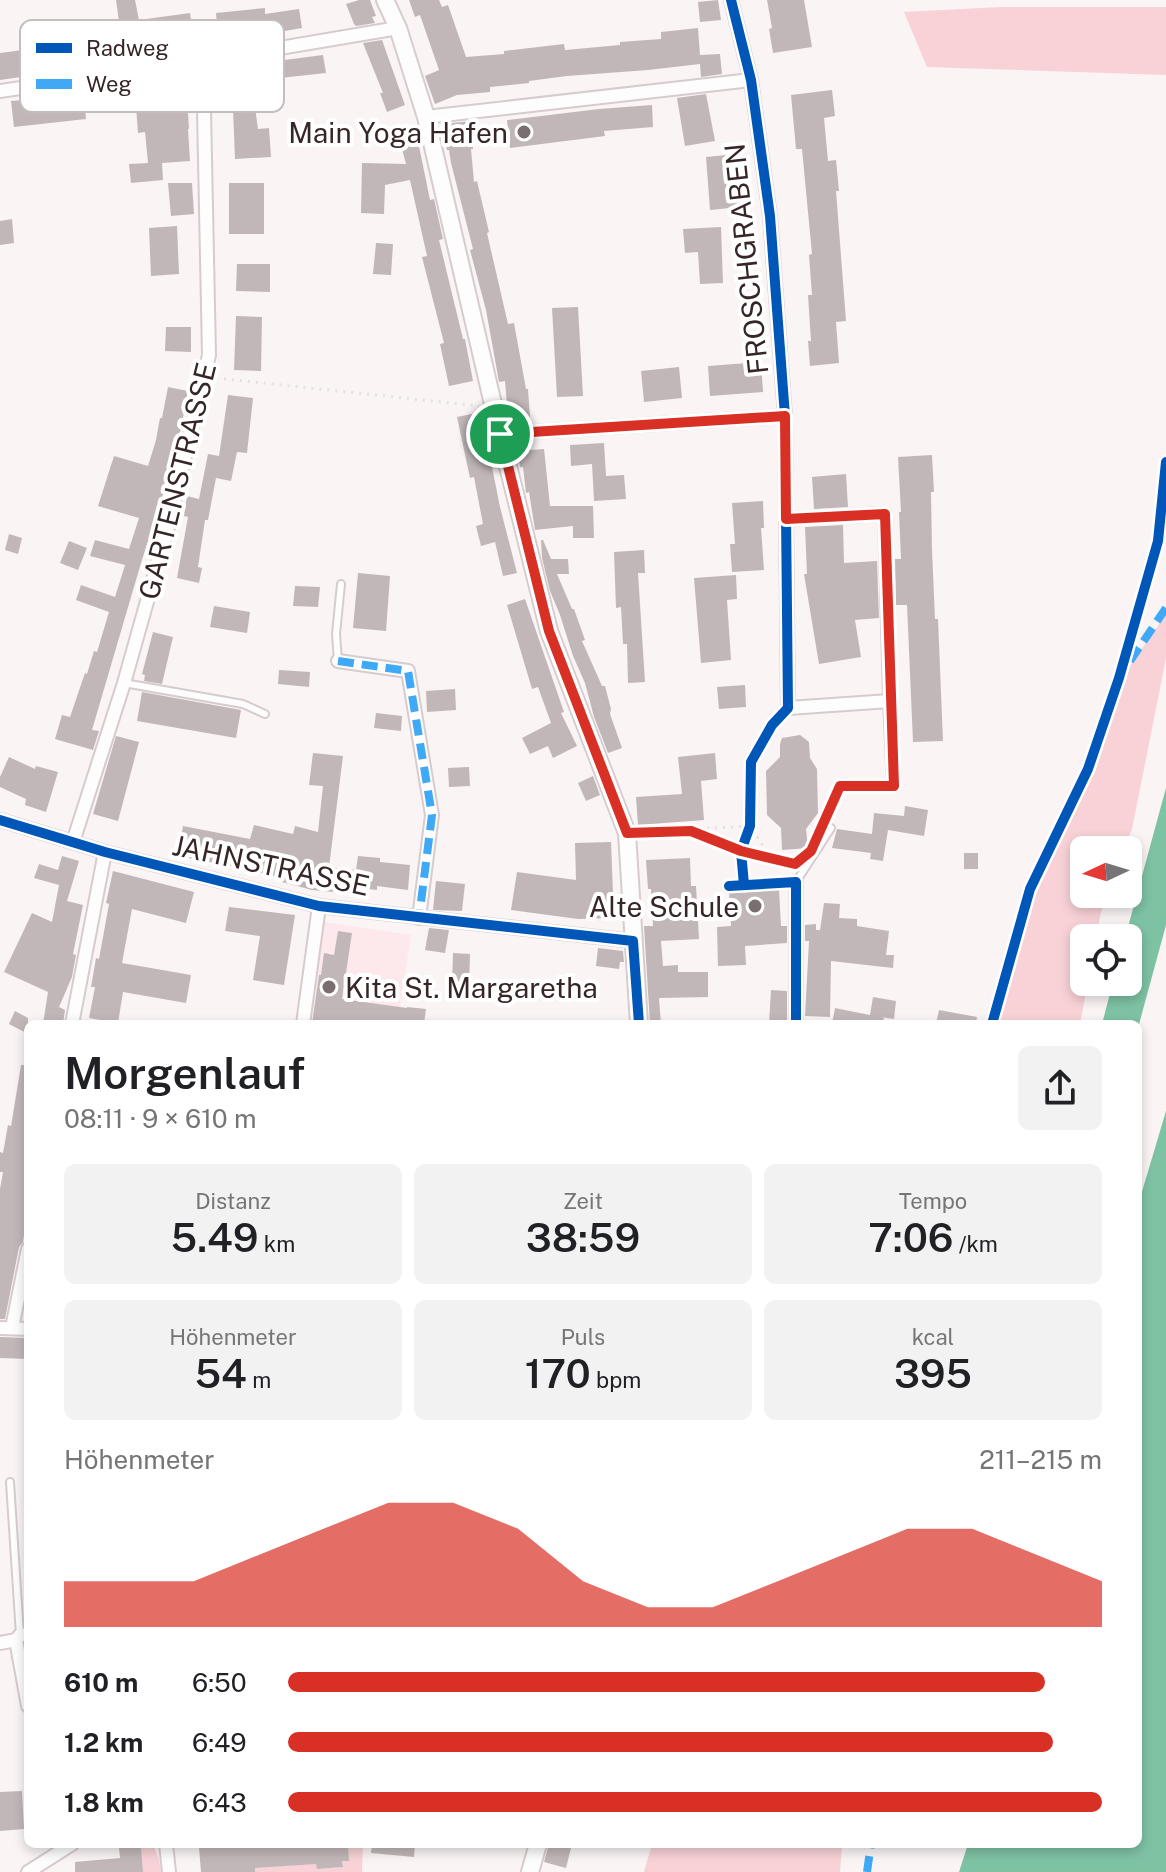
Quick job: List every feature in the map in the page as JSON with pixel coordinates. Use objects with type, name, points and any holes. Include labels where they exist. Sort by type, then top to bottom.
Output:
[{"type":"street","points":[[385,0],[398,28],[426,117],[549,631],[627,833],[639,1020]]},
{"type":"street","name":"FROSCHGRABEN","points":[[731,0],[751,80],[770,216],[785,416],[788,708]]},
{"type":"street","points":[[284,47],[398,28]]},
{"type":"street","points":[[426,117],[751,80]]},
{"type":"street","points":[[0,91],[20,88]]},
{"type":"street","name":"GARTENSTRASSE","points":[[73,842],[124,683],[168,527],[209,355],[204,112]]},
{"type":"street","points":[[500,434],[785,416]]},
{"type":"street","points":[[786,519],[885,514],[894,786]]},
{"type":"street","points":[[338,661],[408,671],[432,815],[419,918]]},
{"type":"street","points":[[788,708],[890,701]]},
{"type":"street","name":"JAHNSTRASSE","points":[[0,820],[105,852],[319,906],[633,941]]},
{"type":"street","points":[[73,1020],[105,852]]},
{"type":"street","points":[[796,882],[796,1020]]},
{"type":"street","points":[[304,1020],[319,906]]},
{"type":"street","points":[[6,1328],[24,1263]]},
{"type":"street","points":[[0,1643],[21,1636],[24,1666]]},
{"type":"street","points":[[166,1848],[169,1872]]},
{"type":"street","points":[[530,1872],[537,1848]]},
{"type":"street","points":[[28,1872],[55,1849]]},
{"type":"lane","points":[[338,661],[336,634],[341,584]]},
{"type":"lane","points":[[124,683],[243,704],[265,714]]},
{"type":"lane","points":[[729,886],[796,882],[831,828]]},
{"type":"lane","points":[[10,1482],[21,1636]]},
{"type":"path","points":[[204,377],[494,408]]},
{"type":"path","points":[[744,885],[741,851],[750,826],[751,762],[772,725],[788,708]]},
{"type":"path","points":[[822,825],[840,786],[894,786]]},
{"type":"path","points":[[627,833],[750,826]]},
{"type":"path","points":[[750,826],[771,858]]},
{"type":"path","points":[[691,831],[741,851],[795,864],[803,857]]},
{"type":"shaded area","points":[[1001,7],[1166,7],[1166,75],[927,67],[904,12]]},
{"type":"shaded area","points":[[1166,614],[1166,658],[1129,836],[1070,836],[1070,908],[1103,908],[1099,924],[1070,924],[1070,996],[1085,996],[1081,1020],[998,1020],[1033,890],[1093,770],[1124,675]]},
{"type":"shaded area","points":[[1166,788],[1166,925],[1140,1020],[1103,1020],[1109,996],[1142,996],[1142,924],[1129,924],[1133,908],[1142,908],[1142,876]]},
{"type":"shaded area","points":[[324,922],[411,935],[398,1020],[309,1020]]},
{"type":"shaded area","points":[[1166,1111],[1166,1872],[959,1872],[967,1848],[1142,1848],[1142,1192]]},
{"type":"shaded area","points":[[141,1848],[155,1848],[161,1872],[143,1872]]},
{"type":"shaded area","points":[[348,1848],[363,1848],[362,1872],[255,1872],[255,1868],[316,1863],[317,1869],[343,1867],[342,1861],[349,1860]]},
{"type":"shaded area","points":[[651,1848],[842,1848],[840,1872],[644,1872]]},
{"type":"building","points":[[116,0],[135,0],[139,20],[119,20]]},
{"type":"building","points":[[370,0],[376,16],[372,17],[375,23],[354,24],[346,4]]},
{"type":"building","points":[[409,0],[439,0],[442,7],[448,5],[466,57],[564,44],[565,50],[620,45],[620,42],[661,39],[661,32],[698,28],[700,55],[720,54],[722,74],[701,77],[700,64],[567,76],[490,87],[490,92],[457,95],[435,104],[425,76],[439,70],[420,15],[415,17]]},
{"type":"building","points":[[718,0],[721,20],[700,22],[698,2]]},
{"type":"building","points":[[767,0],[804,0],[812,47],[773,53]]},
{"type":"building","points":[[265,8],[265,14],[299,9],[302,28],[284,31],[284,20],[217,20],[216,13]]},
{"type":"building","points":[[190,13],[191,20],[139,20]]},
{"type":"building","points":[[382,40],[405,105],[387,112],[380,93],[383,93],[363,43]]},
{"type":"building","points":[[20,50],[20,77],[0,80],[0,53]]},
{"type":"building","points":[[323,55],[326,73],[284,78],[284,60]]},
{"type":"building","points":[[832,90],[835,116],[824,118],[828,161],[836,160],[846,321],[836,322],[839,363],[810,366],[808,295],[812,295],[809,255],[812,254],[802,149],[796,149],[791,95]]},
{"type":"building","points":[[706,94],[715,141],[685,146],[677,98]]},
{"type":"building","points":[[20,100],[20,112],[85,112],[86,119],[14,127],[11,101]]},
{"type":"building","points":[[652,105],[653,127],[604,131],[605,136],[510,148],[507,120]]},
{"type":"building","points":[[136,112],[188,112],[190,161],[162,163],[163,180],[131,183],[129,164],[148,163],[145,132],[138,133]]},
{"type":"building","points":[[233,112],[256,112],[258,129],[269,128],[271,157],[235,159]]},
{"type":"building","points":[[472,121],[474,182],[477,181],[508,324],[514,323],[528,389],[530,417],[508,418],[505,381],[499,382],[486,310],[470,250],[473,249],[443,132],[442,124]]},
{"type":"building","points":[[414,129],[430,200],[434,199],[443,239],[439,240],[473,381],[449,386],[440,344],[444,343],[422,257],[427,256],[410,180],[385,185],[384,214],[361,213],[362,163],[406,164],[398,134]]},
{"type":"building","points":[[737,154],[740,207],[710,210],[706,157]]},
{"type":"building","points":[[168,183],[192,183],[194,214],[171,216]]},
{"type":"building","points":[[229,183],[264,183],[264,234],[229,234]]},
{"type":"building","points":[[12,219],[14,243],[0,245],[0,221]]},
{"type":"building","points":[[177,226],[179,274],[151,276],[149,228]]},
{"type":"building","points":[[721,227],[723,283],[700,284],[698,252],[685,253],[683,229]]},
{"type":"building","points":[[376,243],[393,244],[391,275],[373,274]]},
{"type":"building","points":[[237,264],[270,264],[270,292],[236,291]]},
{"type":"building","points":[[578,307],[583,396],[557,397],[552,308]]},
{"type":"building","points":[[236,316],[262,317],[261,371],[234,370]]},
{"type":"building","points":[[166,327],[191,327],[191,352],[165,351]]},
{"type":"building","points":[[761,362],[763,392],[710,396],[708,366]]},
{"type":"building","points":[[679,367],[682,398],[644,402],[641,371]]},
{"type":"building","points":[[168,387],[188,391],[175,457],[92,730],[99,731],[93,750],[55,739],[62,715],[70,717],[94,651],[97,652],[109,612],[76,600],[81,585],[115,597],[125,565],[90,556],[95,540],[129,549],[139,518],[98,506],[114,456],[148,466]]},
{"type":"building","points":[[228,395],[253,398],[247,453],[237,452],[231,481],[216,478],[208,520],[205,520],[198,567],[202,568],[199,583],[177,578],[188,517],[184,516],[187,496],[199,499],[208,454],[219,456]]},
{"type":"building","points":[[481,412],[517,573],[503,576],[495,542],[481,546],[476,526],[483,524],[457,417]]},
{"type":"building","points":[[604,443],[606,476],[624,475],[626,499],[594,501],[592,464],[571,466],[570,445]]},
{"type":"building","points":[[544,449],[550,506],[593,506],[594,538],[573,538],[573,526],[535,530],[518,451]]},
{"type":"building","points":[[932,455],[932,550],[943,741],[913,742],[907,605],[896,605],[895,559],[901,559],[898,457]]},
{"type":"building","points":[[846,474],[848,507],[814,509],[812,477]]},
{"type":"building","points":[[763,501],[764,570],[732,572],[730,544],[735,544],[732,503]]},
{"type":"building","points":[[843,525],[844,563],[877,561],[879,618],[855,620],[861,657],[819,664],[804,574],[807,574],[805,527]]},
{"type":"building","points":[[9,534],[22,538],[18,554],[5,550]]},
{"type":"building","points":[[541,540],[551,559],[568,559],[569,574],[557,574],[574,609],[585,640],[582,641],[602,686],[605,686],[610,714],[622,748],[608,753],[550,591]]},
{"type":"building","points":[[69,541],[87,548],[78,570],[60,563]]},
{"type":"building","points":[[644,550],[645,573],[638,573],[645,682],[628,683],[627,644],[623,644],[621,607],[616,608],[614,552]]},
{"type":"building","points":[[358,573],[390,576],[386,631],[353,628]]},
{"type":"building","points":[[736,575],[737,599],[727,600],[731,660],[701,663],[694,578]]},
{"type":"building","points":[[295,586],[320,587],[318,607],[293,606]]},
{"type":"building","points":[[525,599],[564,712],[561,713],[577,746],[553,758],[548,746],[530,754],[522,738],[551,723],[538,687],[532,689],[507,605]]},
{"type":"building","points":[[214,606],[250,612],[247,633],[210,627]]},
{"type":"building","points":[[153,632],[173,637],[162,684],[144,681],[145,675],[142,674]]},
{"type":"building","points":[[279,670],[310,672],[309,687],[278,684]]},
{"type":"building","points":[[745,685],[746,707],[719,709],[717,687]]},
{"type":"building","points":[[455,689],[456,710],[427,712],[426,691]]},
{"type":"building","points":[[142,692],[241,710],[236,738],[137,721]]},
{"type":"building","points":[[376,713],[402,716],[401,731],[374,728]]},
{"type":"building","points":[[800,735],[809,742],[810,758],[817,769],[818,813],[806,829],[808,848],[782,850],[781,828],[767,815],[766,771],[780,757],[782,738]]},
{"type":"building","points":[[116,736],[139,742],[118,821],[93,814]]},
{"type":"building","points":[[313,753],[343,756],[329,867],[356,870],[358,856],[410,865],[408,890],[334,885],[333,892],[312,890],[282,882],[283,878],[178,856],[183,826],[250,839],[254,825],[293,834],[295,826],[318,832],[323,786],[309,785]]},
{"type":"building","points":[[715,753],[717,779],[701,781],[704,820],[638,825],[636,797],[682,794],[678,757]]},
{"type":"building","points":[[9,757],[35,769],[36,766],[58,772],[46,812],[25,805],[26,799],[0,787],[0,777]]},
{"type":"building","points":[[469,767],[470,786],[449,787],[448,768]]},
{"type":"building","points":[[593,776],[600,795],[586,801],[578,783]]},
{"type":"building","points":[[905,806],[928,810],[924,836],[888,830],[883,861],[870,859],[871,853],[832,848],[837,829],[872,834],[874,813],[904,816]]},
{"type":"building","points":[[611,842],[614,918],[578,919],[511,910],[517,872],[576,880],[575,843]]},
{"type":"building","points":[[964,853],[978,853],[978,869],[964,869]]},
{"type":"building","points":[[62,856],[79,861],[67,901],[83,905],[73,954],[76,955],[72,977],[59,1007],[65,1010],[64,1020],[44,1020],[48,992],[4,972],[32,913],[52,922],[59,885],[34,878],[39,864],[58,870]]},
{"type":"building","points":[[690,858],[691,886],[696,886],[699,939],[661,941],[663,966],[678,965],[678,972],[708,972],[708,997],[659,998],[661,1020],[650,1020],[644,926],[653,926],[646,860]]},
{"type":"building","points":[[113,871],[194,892],[186,923],[132,909],[122,963],[191,975],[186,1003],[123,992],[118,1020],[89,1018],[96,958],[99,959],[109,904],[106,903]]},
{"type":"building","points":[[436,881],[465,884],[462,911],[433,910]]},
{"type":"building","points":[[779,889],[781,926],[787,926],[787,943],[745,946],[746,965],[718,966],[717,927],[731,926],[729,892]]},
{"type":"building","points":[[824,903],[840,904],[839,918],[857,919],[857,926],[889,931],[886,955],[894,955],[893,968],[831,961],[830,1017],[805,1016],[809,941],[805,941],[805,925],[816,924],[816,930],[820,930]]},
{"type":"building","points":[[229,907],[295,915],[284,985],[253,980],[260,936],[225,931]]},
{"type":"building","points":[[429,928],[449,930],[445,953],[425,950]]},
{"type":"building","name":"Kita St. Margaretha","points":[[338,931],[352,933],[342,999],[426,1009],[425,1020],[313,1020],[324,953],[334,955]]},
{"type":"building","points":[[598,948],[623,951],[624,962],[620,962],[619,969],[596,966]]},
{"type":"building","points":[[453,953],[470,954],[469,986],[452,986]]},
{"type":"building","points":[[771,990],[787,991],[787,1020],[769,1020]]},
{"type":"building","points":[[873,997],[896,1001],[894,1019],[833,1020],[835,1008],[870,1015]]},
{"type":"building","points":[[939,1010],[977,1017],[977,1020],[937,1020]]},
{"type":"building","points":[[15,1011],[28,1018],[24,1020],[24,1032],[9,1024]]},
{"type":"building","points":[[21,1065],[24,1065],[24,1235],[5,1319],[0,1319],[0,1189],[3,1172],[0,1172],[0,1152],[3,1153],[8,1125],[11,1126]]},
{"type":"building","points":[[0,1337],[24,1338],[24,1359],[0,1358]]},
{"type":"building","points":[[22,1791],[24,1829],[0,1831],[0,1792]]},
{"type":"building","points":[[119,1848],[141,1848],[143,1872],[75,1872],[75,1862],[120,1858]]},
{"type":"building","points":[[199,1848],[348,1848],[349,1861],[342,1861],[343,1867],[317,1869],[316,1864],[255,1868],[255,1872],[201,1872]]},
{"type":"building","points":[[372,1848],[415,1848],[414,1857],[371,1853]]},
{"type":"building","points":[[548,1848],[571,1848],[566,1868],[544,1862]]},
{"type":"marked path","points":[[1130,661],[1166,608]]},
{"type":"marked path","points":[[338,661],[408,671],[432,815],[419,918]]},
{"type":"marked path","points":[[867,1872],[870,1848]]},
{"type":"cycle path","points":[[731,0],[751,80],[770,216],[785,416],[788,708],[772,725],[751,762],[750,826],[741,851],[744,885]]},
{"type":"cycle path","points":[[993,1020],[1030,889],[1088,769],[1119,678],[1158,541],[1166,462]]},
{"type":"cycle path","points":[[0,820],[105,852],[319,906],[633,941],[639,1020]]},
{"type":"cycle path","points":[[729,886],[796,882],[796,1020]]},
{"type":"place","name":"Main Yoga Hafen","points":[[524,132]]},
{"type":"place","name":"Alte Schule","points":[[755,906]]},
{"type":"place","name":"Kita St. Margaretha","points":[[329,987]]},
{"type":"route","points":[[785,416],[786,519],[885,514],[894,786],[840,786],[811,851],[795,864],[741,851],[691,831],[627,833],[549,631],[500,434],[785,416]]}]
